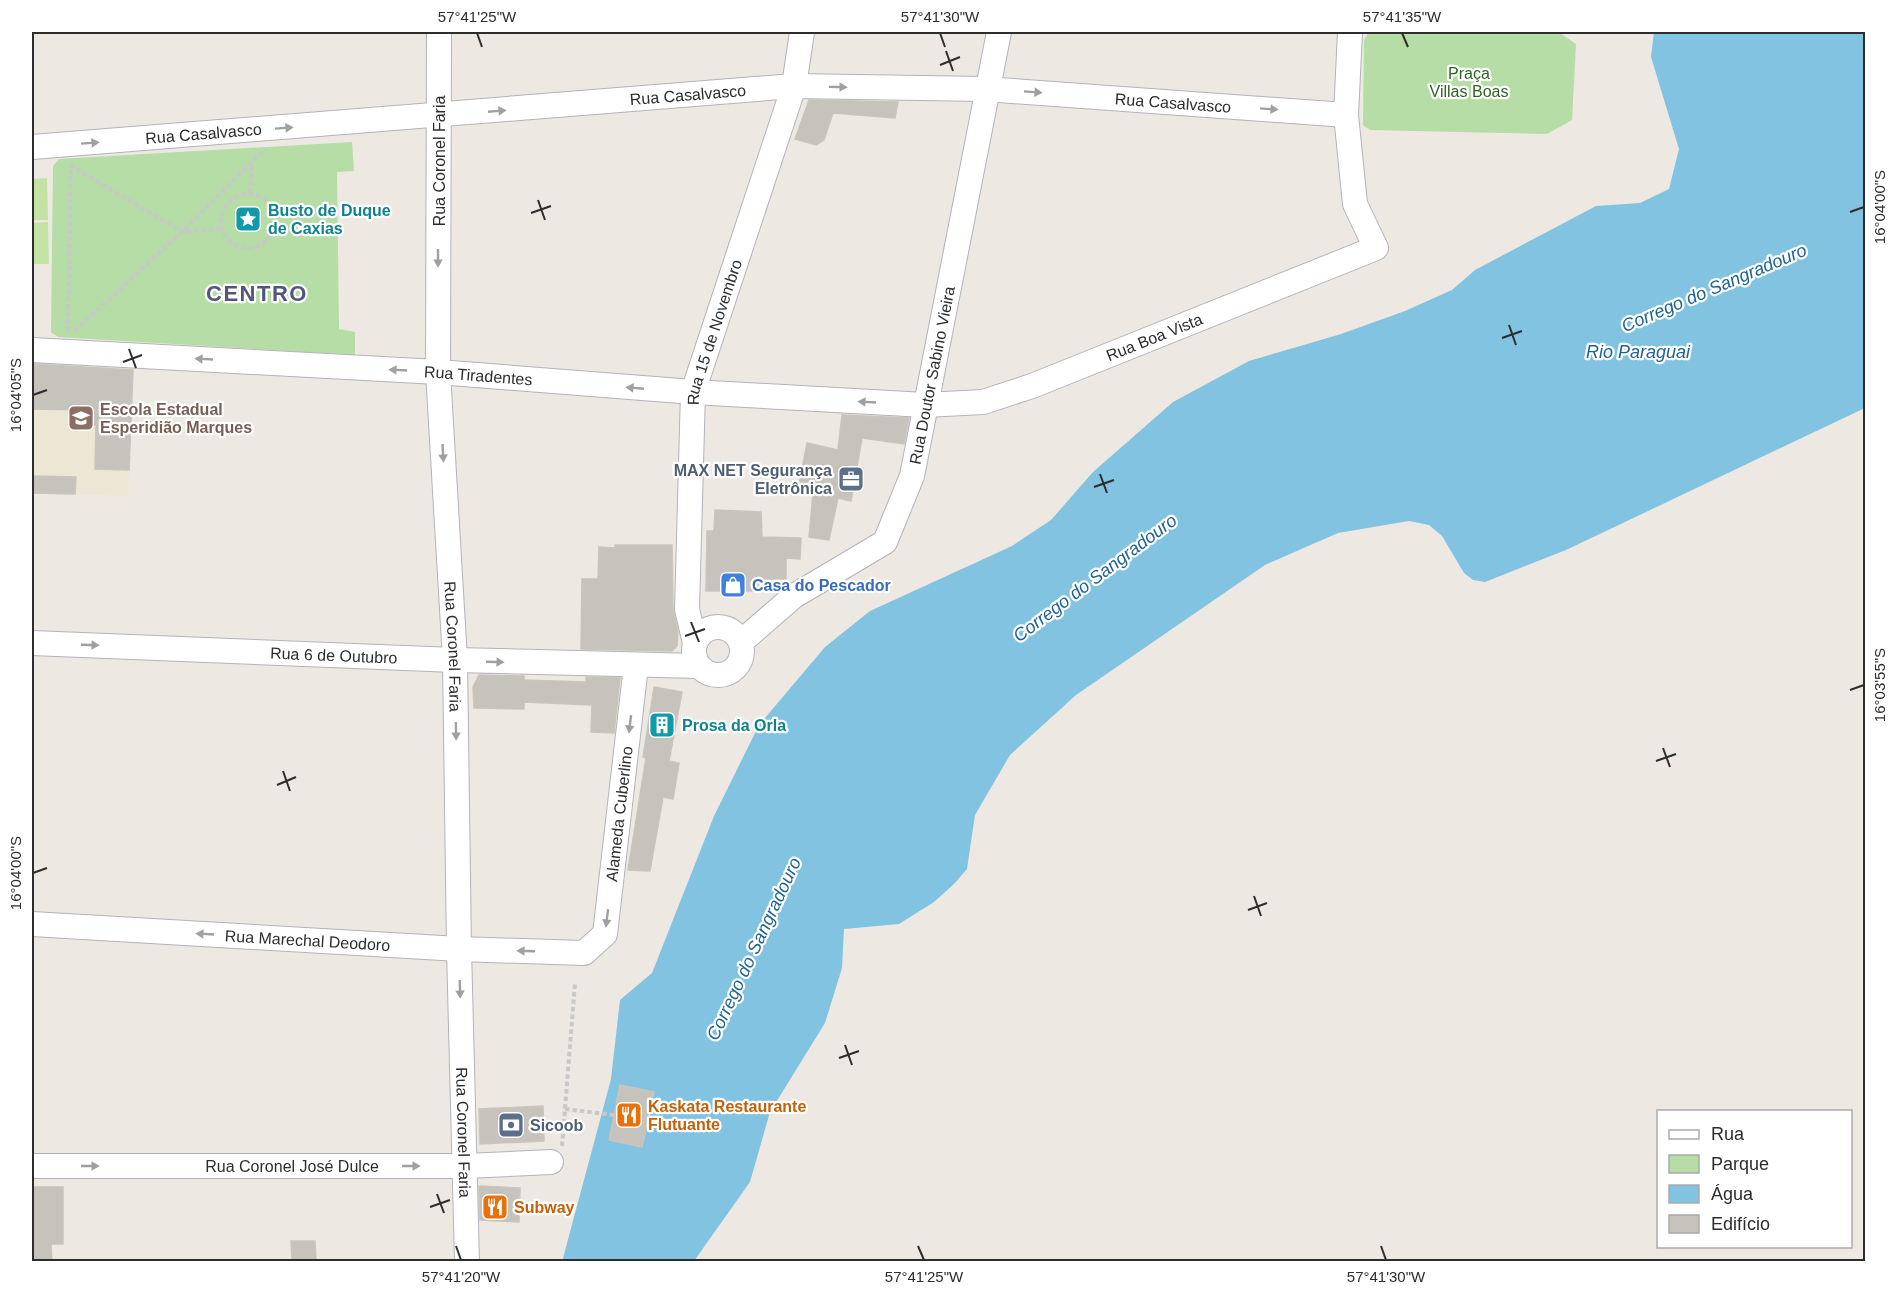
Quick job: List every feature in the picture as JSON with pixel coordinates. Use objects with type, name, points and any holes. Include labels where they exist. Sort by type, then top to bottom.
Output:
[{"type":"street","name":"Rua Coronel Faria","points":[[439,32],[438,372],[456,660],[459,949],[467,1262]]},
{"type":"street","name":"Rua 15 de Novembro","points":[[696,655],[687,609],[693,392],[794,86],[802,32]]},
{"type":"street","name":"Rua Doutor Sabino Vieira","points":[[741,642],[794,596],[885,542],[912,476],[985,88],[999,32]]},
{"type":"street","points":[[1346,115],[1350,32]]},
{"type":"street","name":"Rua Casalvasco","points":[[32,147],[794,86],[985,88],[1346,115]]},
{"type":"street","name":"Rua Boa Vista","points":[[925,405],[982,402],[1032,386],[1376,248],[1355,204],[1346,115]]},
{"type":"street","name":"Rua Tiradentes","points":[[32,350],[438,372],[693,392],[925,405]]},
{"type":"street","points":[[722,627],[729,630],[741,642],[741,659],[732,671],[718,676],[703,671],[696,655],[705,630],[722,627]]},
{"type":"street","name":"Rua 6 de Outubro","points":[[32,643],[636,666],[696,655]]},
{"type":"street","name":"Alameda Cuberlino","points":[[584,952],[605,934],[636,666]]},
{"type":"street","name":"Rua Marechal Deodoro","points":[[32,924],[459,949],[584,952]]},
{"type":"street","name":"Rua Coronel José Dulce","points":[[32,1166],[466,1166],[551,1162]]},
{"type":"path","points":[[70,166],[68,337],[182,232],[267,147]]},
{"type":"path","points":[[65,162],[182,232],[221,229]]},
{"type":"path","points":[[250,193],[252,163]]},
{"type":"path","points":[[241,194],[259,195],[273,208],[275,227],[265,242],[248,248],[232,243],[221,229],[221,212],[225,204],[241,194]]},
{"type":"path","points":[[551,1162],[561,1157],[575,983]]},
{"type":"path","points":[[565,1109],[614,1115]]},
{"type":"shaded area","name":"Escola Estadual Esperidião Marques","points":[[32,362],[133,365],[128,496],[32,493]]},
{"type":"green space","name":"Praça Villas Boas","points":[[1369,32],[1560,33],[1576,44],[1572,120],[1547,134],[1370,130],[1363,125],[1364,40]]},
{"type":"green space","points":[[352,142],[354,171],[337,172],[339,329],[355,332],[355,355],[58,337],[51,332],[53,166],[59,159]]},
{"type":"green space","points":[[47,178],[48,220],[32,220],[32,179]]},
{"type":"green space","points":[[48,222],[49,264],[32,264],[32,223]]},
{"type":"water","name":"Rio Paraguai","points":[[1654,32],[1865,32],[1865,408],[1566,550],[1485,582],[1473,580],[1464,573],[1442,536],[1429,525],[1409,521],[1338,533],[1265,565],[1076,695],[1010,755],[975,815],[967,869],[934,902],[899,924],[844,929],[842,968],[825,1023],[770,1112],[750,1182],[694,1261],[562,1262],[611,1079],[620,1000],[652,973],[714,816],[759,725],[825,647],[870,611],[1012,546],[1051,520],[1093,472],[1173,402],[1249,361],[1341,334],[1405,311],[1452,290],[1475,270],[1596,206],[1640,203],[1669,189],[1679,149],[1651,57]]},
{"type":"building","points":[[809,100],[898,102],[895,118],[833,113],[824,140],[816,145],[795,139]]},
{"type":"building","points":[[32,364],[133,370],[129,470],[95,469],[96,425],[88,425],[89,410],[32,409]]},
{"type":"building","points":[[842,415],[909,418],[904,444],[862,438],[851,501],[838,498],[829,540],[809,537],[813,493],[798,490],[807,443],[838,450]]},
{"type":"building","points":[[32,476],[76,477],[75,494],[32,493]]},
{"type":"building","points":[[715,510],[761,512],[762,537],[801,538],[800,559],[786,558],[786,579],[759,579],[759,591],[706,591],[707,531],[714,531]]},
{"type":"building","points":[[615,545],[672,545],[673,609],[678,632],[677,646],[672,651],[581,649],[582,579],[598,579],[599,547],[615,548]]},
{"type":"building","points":[[479,675],[524,676],[524,680],[586,682],[586,677],[620,678],[614,733],[591,732],[592,705],[524,702],[524,709],[474,708],[473,687]]},
{"type":"building","name":"Prosa da Orla","points":[[654,687],[682,692],[669,761],[679,763],[673,799],[663,797],[650,871],[628,870],[646,758],[643,757]]},
{"type":"building","points":[[620,1085],[654,1092],[642,1147],[609,1140]]},
{"type":"building","name":"Sicoob","points":[[543,1106],[544,1141],[480,1144],[479,1109]]},
{"type":"building","name":"Subway","points":[[479,1186],[520,1188],[519,1222],[480,1220]]},
{"type":"building","points":[[32,1187],[63,1187],[63,1244],[51,1244],[52,1262],[32,1262]]},
{"type":"building","points":[[291,1241],[315,1241],[316,1262],[292,1262]]},
{"type":"place","name":"Busto de Duque de Caxias","points":[[248,219]]},
{"type":"place","name":"Escola Estadual Esperidião Marques","points":[[81,418]]},
{"type":"place","name":"MAX NET Segurança Eletrônica","points":[[851,479]]},
{"type":"place","name":"Casa do Pescador","points":[[733,585]]},
{"type":"place","name":"Prosa da Orla","points":[[662,725]]},
{"type":"place","name":"Kaskata Restaurante Flutuante","points":[[629,1115]]},
{"type":"place","name":"Sicoob","points":[[511,1125]]},
{"type":"place","name":"Subway","points":[[495,1207]]},
{"type":"district","name":"CENTRO","points":[[257,293]]},
{"type":"water label","name":"Corrego do Sangradouro","points":[[1714,288]]},
{"type":"water label","name":"Corrego do Sangradouro","points":[[1095,578]]},
{"type":"water label","name":"Corrego do Sangradouro","points":[[754,949]]}]
